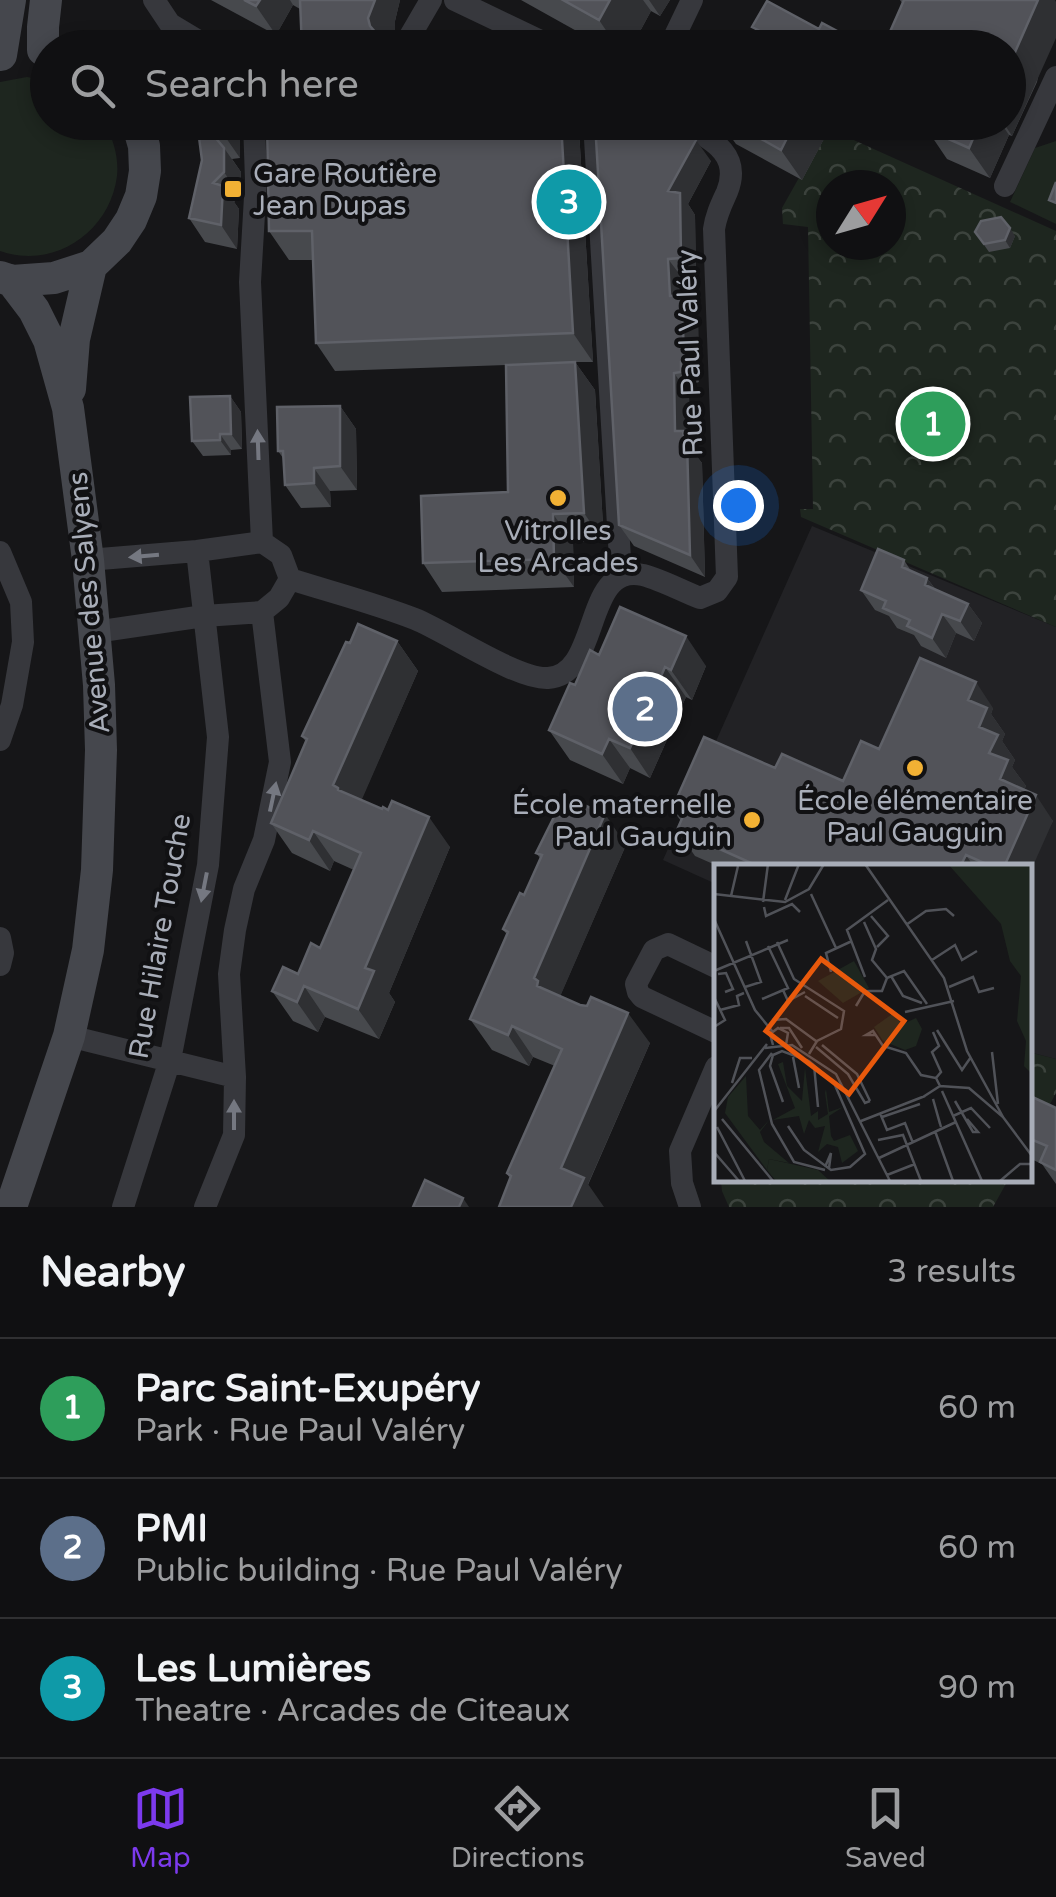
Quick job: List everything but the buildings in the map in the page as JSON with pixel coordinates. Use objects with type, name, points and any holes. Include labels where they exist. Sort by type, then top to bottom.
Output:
[{"type":"main road","points":[[10,0],[0,55],[30,50]]},
{"type":"main road","points":[[43,30],[46,0]]},
{"type":"main road","points":[[6,279],[54,278],[91,266],[117,241],[141,196],[145,171],[142,140]]},
{"type":"main road","name":"Avenue des Salyens","points":[[68,408],[74,339],[91,266]]},
{"type":"main road","name":"Avenue des Salyens","points":[[6,279],[34,310],[49,340],[68,408],[88,560],[100,685],[101,750],[88,950],[70,1036],[10,1207]]},
{"type":"street","points":[[154,0],[170,24],[180,30]]},
{"type":"street","points":[[414,30],[431,0]]},
{"type":"street","points":[[455,0],[517,30]]},
{"type":"street","points":[[677,30],[692,0]]},
{"type":"street","points":[[1005,186],[1056,77]]},
{"type":"street","points":[[255,140],[250,282],[262,542]]},
{"type":"street","points":[[290,579],[416,620],[520,671],[545,678],[562,675],[576,662],[608,586],[621,576],[595,140]]},
{"type":"street","name":"Rue Paul Valéry","points":[[621,576],[641,575],[700,598],[716,591],[727,577],[714,230],[717,212],[729,188],[730,166],[713,140]]},
{"type":"street","points":[[88,560],[262,542],[282,555],[290,579],[279,598],[262,612],[94,632]]},
{"type":"street","name":"Rue Hilaire Touche","points":[[123,1207],[170,1060],[209,848],[218,737],[198,551]]},
{"type":"street","points":[[0,552],[21,602],[24,642],[12,705],[0,740]]},
{"type":"street","points":[[205,1207],[234,1135],[229,974],[234,930],[244,890],[264,840],[280,762],[262,612]]},
{"type":"street","points":[[0,695],[17,672]]},
{"type":"street","points":[[0,938],[0,965]]},
{"type":"street","points":[[714,966],[668,944],[654,950],[636,984],[642,997],[714,1031]]},
{"type":"street","points":[[70,1036],[234,1077]]},
{"type":"street","points":[[690,1207],[682,1183],[680,1151],[714,1072]]},
{"type":"shaded area","name":"École élémentaire Paul Gauguin","points":[[812,526],[1056,627],[1056,1059],[1031,1053],[1031,864],[714,864],[714,883],[663,860]]},
{"type":"green space","points":[[30,78],[30,140],[112,140],[115,148],[117,176],[103,214],[76,242],[59,250],[20,256],[0,251],[0,82]]},
{"type":"green space","points":[[820,140],[854,140],[1056,231],[1056,627],[801,517],[800,509],[813,509],[808,227],[783,224],[782,208]]},
{"type":"green space","points":[[1056,141],[1056,224],[1010,202],[1035,148]]},
{"type":"green space","points":[[1031,1053],[1056,1059],[1056,1093],[1031,1139]]},
{"type":"green space","points":[[721,1182],[1007,1182],[993,1207],[729,1207]]},
{"type":"place","name":"Gare Routière Jean Dupas","points":[[233,189]]},
{"type":"place","name":"Les Lumières","points":[[569,202]]},
{"type":"place","name":"Parc Saint-Exupéry","points":[[933,424]]},
{"type":"place","name":"Vitrolles Les Arcades","points":[[558,498]]},
{"type":"place","name":"PMI","points":[[645,709]]},
{"type":"place","name":"École élémentaire Paul Gauguin","points":[[915,768]]},
{"type":"place","name":"École maternelle Paul Gauguin","points":[[752,820]]}]
